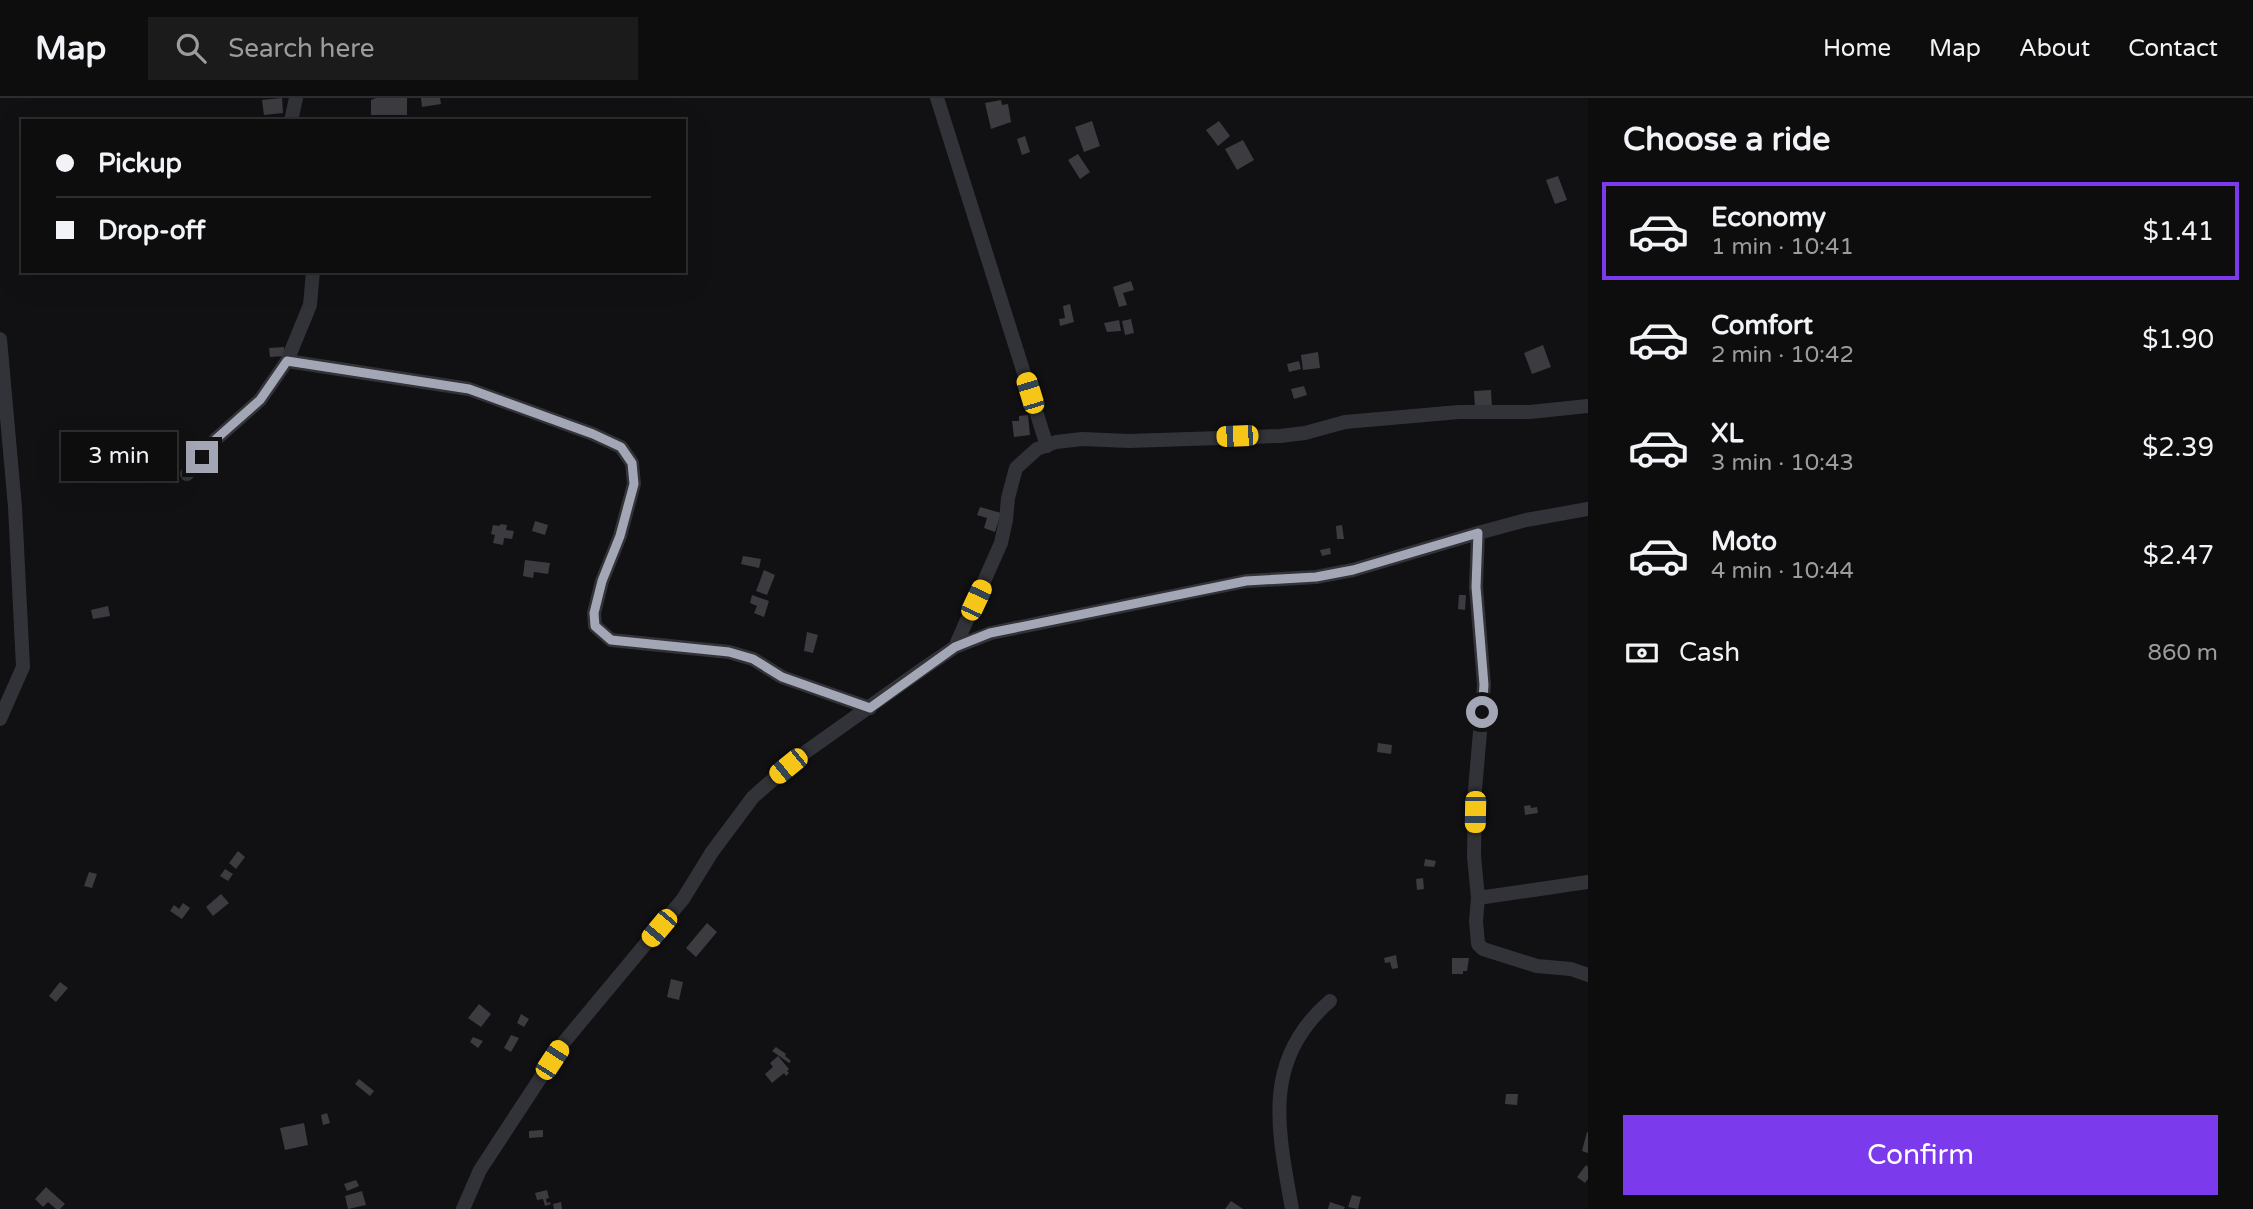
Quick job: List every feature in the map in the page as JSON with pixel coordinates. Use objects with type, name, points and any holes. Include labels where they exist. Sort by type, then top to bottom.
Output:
[{"type":"street","points":[[291,119],[296,98]]},
{"type":"street","points":[[937,98],[1046,446]]},
{"type":"street","points":[[187,474],[216,439],[260,400],[287,361],[310,305],[313,273]]},
{"type":"street","points":[[0,339],[16,521],[23,667],[0,719]]},
{"type":"street","points":[[287,361],[469,389],[593,434],[621,447],[632,463],[634,484],[594,613],[595,626],[601,633],[611,640],[729,652],[753,659],[782,677],[870,708]]},
{"type":"street","points":[[955,647],[1001,543],[1016,468],[1037,449],[1056,442],[1082,439],[1152,441],[1280,436],[1305,433],[1345,422],[1459,412],[1530,412],[1588,406]]},
{"type":"street","points":[[463,1209],[480,1170],[564,1042],[683,899],[712,852],[753,797],[800,756],[955,647],[990,633],[1246,581],[1316,577],[1353,570],[1526,520],[1588,509]]},
{"type":"street","points":[[1478,533],[1476,587],[1484,685],[1475,790],[1474,856],[1478,898],[1476,939],[1483,949],[1537,967],[1571,969],[1588,975]]},
{"type":"street","points":[[1478,898],[1588,882]]},
{"type":"street","points":[[1292,1209],[1279,1111],[1282,1075],[1288,1055],[1300,1032],[1330,1001]]},
{"type":"building","points":[[282,98],[283,113],[264,115],[262,100]]},
{"type":"building","points":[[407,98],[407,115],[371,115],[371,100]]},
{"type":"building","points":[[421,98],[440,98],[441,104],[422,107]]},
{"type":"building","points":[[1001,100],[1002,105],[1008,104],[1011,122],[991,129],[985,103]]},
{"type":"building","points":[[1092,121],[1100,146],[1084,152],[1075,127]]},
{"type":"building","points":[[1219,121],[1230,136],[1218,146],[1206,130]]},
{"type":"building","points":[[1025,136],[1030,152],[1022,155],[1017,139]]},
{"type":"building","points":[[1243,140],[1254,160],[1237,170],[1225,149]]},
{"type":"building","points":[[1078,154],[1090,172],[1080,179],[1068,160]]},
{"type":"building","points":[[1558,176],[1567,200],[1555,204],[1546,180]]},
{"type":"building","points":[[1131,281],[1134,290],[1123,293],[1127,305],[1119,307],[1113,287]]},
{"type":"building","points":[[1070,304],[1074,322],[1060,326],[1059,319],[1065,318],[1063,306]]},
{"type":"building","points":[[1131,319],[1134,333],[1125,335],[1122,321]]},
{"type":"building","points":[[1119,320],[1121,331],[1107,332],[1104,323]]},
{"type":"building","points":[[1543,345],[1551,367],[1532,374],[1524,353]]},
{"type":"building","points":[[284,347],[284,356],[270,357],[269,348]]},
{"type":"building","points":[[1318,352],[1320,368],[1303,370],[1301,355]]},
{"type":"building","points":[[1299,361],[1301,369],[1289,372],[1287,364]]},
{"type":"building","points":[[1304,386],[1307,395],[1294,399],[1291,389]]},
{"type":"building","points":[[1491,390],[1492,408],[1475,409],[1474,391]]},
{"type":"building","points":[[1028,415],[1030,435],[1014,437],[1012,421],[1019,421],[1019,416]]},
{"type":"building","points":[[980,507],[1001,513],[995,532],[984,528],[987,518],[977,515]]},
{"type":"building","points":[[535,521],[548,525],[545,535],[532,531]]},
{"type":"building","points":[[493,525],[507,525],[506,530],[514,531],[512,539],[504,538],[503,545],[493,543],[495,535],[491,534]]},
{"type":"building","points":[[1342,525],[1344,539],[1337,539],[1336,526]]},
{"type":"building","points":[[1330,548],[1331,554],[1322,556],[1320,550]]},
{"type":"building","points":[[743,556],[761,559],[759,568],[741,564]]},
{"type":"building","points":[[525,560],[550,563],[548,574],[534,572],[533,578],[523,576]]},
{"type":"building","points":[[764,570],[775,575],[767,595],[756,591]]},
{"type":"building","points":[[752,595],[769,601],[764,617],[754,613],[757,606],[750,603]]},
{"type":"building","points":[[1459,595],[1466,595],[1465,610],[1458,609]]},
{"type":"building","points":[[108,606],[110,616],[93,619],[91,610]]},
{"type":"building","points":[[807,632],[818,635],[813,653],[804,651]]},
{"type":"building","points":[[1378,743],[1392,745],[1391,754],[1377,752]]},
{"type":"building","points":[[1530,805],[1531,808],[1537,807],[1538,813],[1525,815],[1524,806]]},
{"type":"building","points":[[238,851],[245,857],[236,869],[229,863]]},
{"type":"building","points":[[1425,859],[1436,861],[1434,867],[1424,866]]},
{"type":"building","points":[[225,869],[233,874],[228,881],[220,876]]},
{"type":"building","points":[[89,872],[97,874],[92,888],[84,886]]},
{"type":"building","points":[[1423,878],[1424,889],[1417,890],[1416,879]]},
{"type":"building","points":[[221,894],[229,903],[213,916],[206,907]]},
{"type":"building","points":[[183,903],[190,908],[182,919],[170,911],[174,905],[179,909]]},
{"type":"building","points":[[707,923],[717,932],[696,957],[686,948]]},
{"type":"building","points":[[1396,955],[1398,968],[1392,969],[1390,962],[1385,963],[1384,958]]},
{"type":"building","points":[[1452,958],[1469,958],[1467,971],[1463,971],[1463,974],[1452,974]]},
{"type":"building","points":[[671,979],[683,982],[679,1000],[667,997]]},
{"type":"building","points":[[60,982],[68,988],[56,1002],[49,996]]},
{"type":"building","points":[[479,1004],[491,1014],[481,1027],[468,1018]]},
{"type":"building","points":[[521,1014],[529,1019],[524,1027],[517,1023]]},
{"type":"building","points":[[511,1035],[519,1038],[511,1052],[504,1048]]},
{"type":"building","points":[[473,1037],[483,1041],[478,1048],[470,1042]]},
{"type":"building","points":[[776,1047],[786,1054],[791,1061],[789,1063],[772,1051]]},
{"type":"building","points":[[778,1056],[789,1069],[789,1073],[786,1076],[784,1073],[772,1083],[765,1074],[773,1067],[770,1063]]},
{"type":"building","points":[[359,1079],[374,1091],[370,1096],[355,1084]]},
{"type":"building","points":[[1506,1094],[1518,1094],[1517,1105],[1505,1104]]},
{"type":"building","points":[[327,1113],[330,1123],[323,1125],[321,1115]]},
{"type":"building","points":[[304,1123],[308,1145],[285,1150],[280,1128]]},
{"type":"building","points":[[543,1130],[543,1137],[529,1138],[529,1131]]},
{"type":"building","points":[[1588,1132],[1588,1153],[1582,1151]]},
{"type":"building","points":[[1586,1165],[1588,1179],[1585,1183],[1577,1177]]},
{"type":"building","points":[[356,1180],[359,1186],[347,1191],[344,1184]]},
{"type":"building","points":[[46,1187],[65,1204],[60,1209],[48,1202],[43,1207],[35,1199]]},
{"type":"building","points":[[547,1190],[547,1203],[551,1204],[545,1206],[543,1199],[537,1200],[535,1193]]},
{"type":"building","points":[[362,1191],[366,1205],[348,1209],[345,1196]]},
{"type":"building","points":[[1352,1195],[1361,1197],[1358,1209],[1348,1207]]},
{"type":"building","points":[[1231,1201],[1243,1209],[1225,1209]]},
{"type":"building","points":[[561,1202],[562,1209],[554,1209],[553,1204]]},
{"type":"building","points":[[1330,1202],[1345,1207],[1328,1209]]},
{"type":"route","points":[[202,457],[216,439],[260,400],[287,361],[469,389],[593,434],[621,447],[632,463],[634,484],[594,613],[595,626],[601,633],[611,640],[729,652],[753,659],[782,677],[870,708],[955,647],[990,633],[1246,581],[1316,577],[1353,570],[1478,533],[1476,587],[1484,685],[1482,712]]}]
